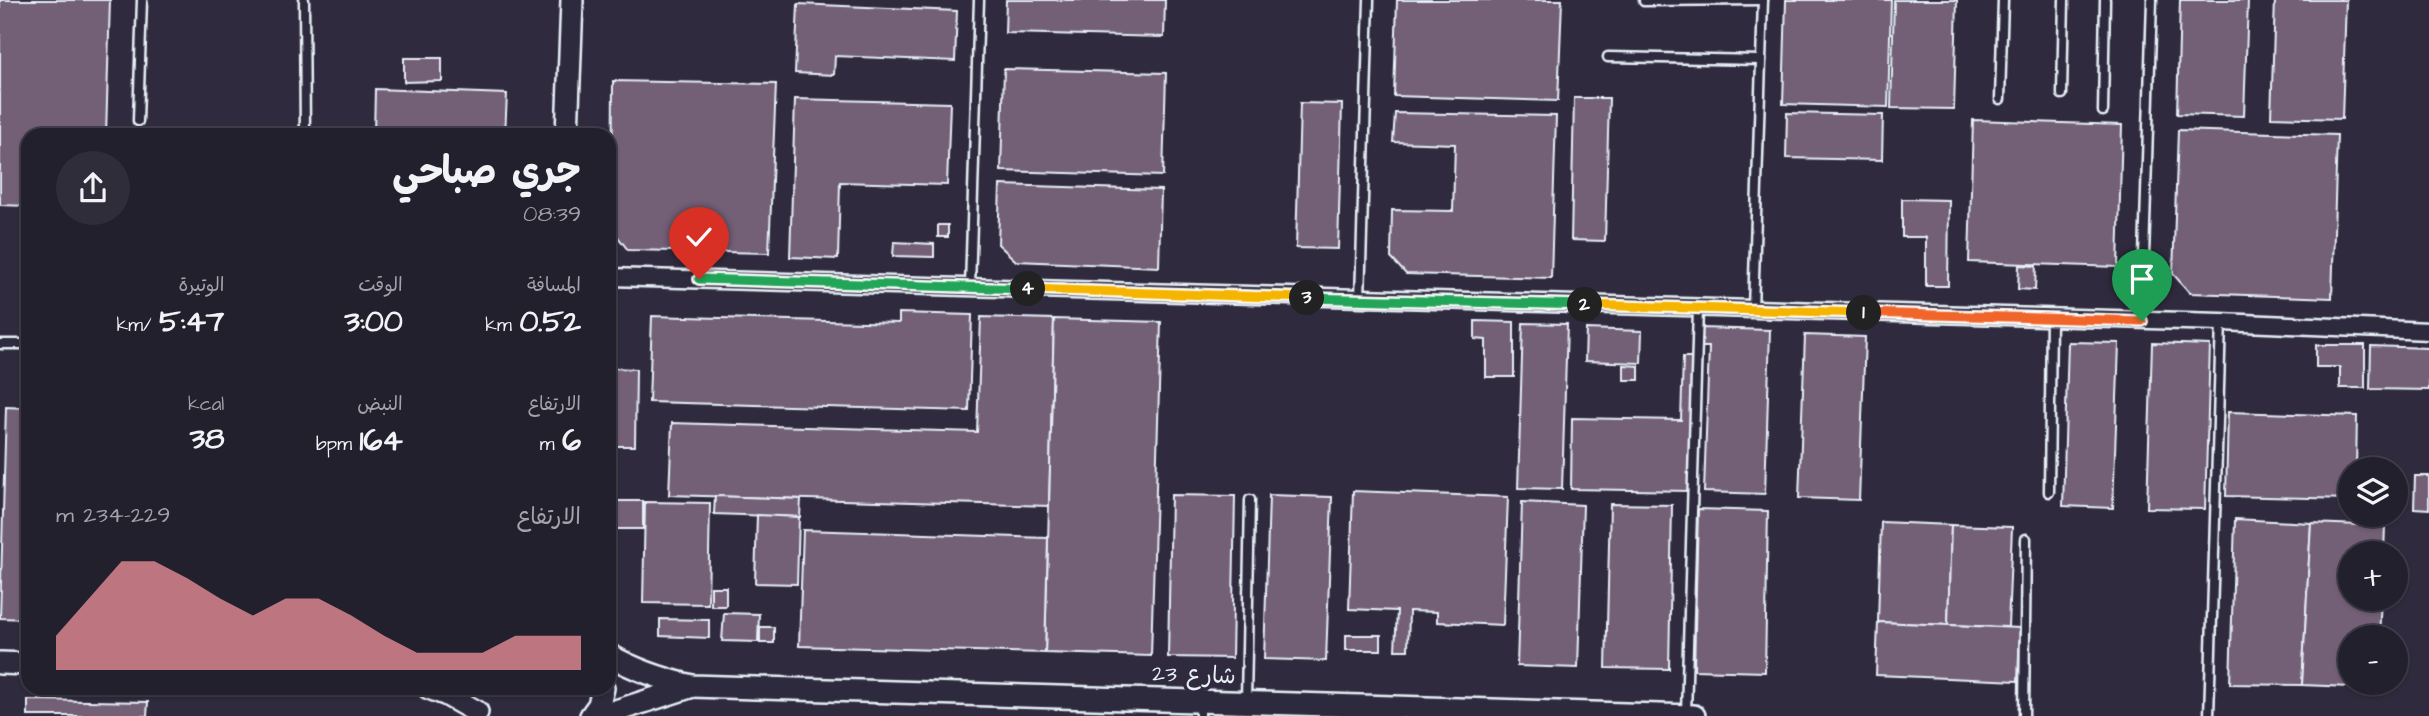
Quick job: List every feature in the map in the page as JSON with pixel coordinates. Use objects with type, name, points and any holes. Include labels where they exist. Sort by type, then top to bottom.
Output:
[{"type":"street","points":[[567,128],[572,0]]},
{"type":"street","points":[[616,276],[2221,322],[2429,331]]},
{"type":"street","name":"شارع 23","points":[[616,659],[659,678],[692,686],[1200,709],[1246,703],[1539,714],[1695,716]]},
{"type":"street","points":[[0,663],[21,664]]},
{"type":"street","name":"شارع 23","points":[[600,716],[692,686]]},
{"type":"street","points":[[447,695],[479,714]]},
{"type":"street","points":[[472,695],[479,714]]},
{"type":"street","points":[[591,716],[601,695]]},
{"type":"lane","points":[[138,121],[142,0]]},
{"type":"lane","points":[[304,0],[305,128]]},
{"type":"lane","points":[[970,288],[979,0]]},
{"type":"lane","points":[[1360,299],[1369,0]]},
{"type":"lane","points":[[1644,1],[1763,0],[1753,309]]},
{"type":"lane","points":[[2000,99],[2003,0]]},
{"type":"lane","points":[[2062,94],[2064,0]]},
{"type":"lane","points":[[2103,111],[2105,0]]},
{"type":"lane","points":[[2142,321],[2152,0]]},
{"type":"lane","points":[[1608,57],[1761,60]]},
{"type":"lane","points":[[1686,715],[1698,308]]},
{"type":"lane","points":[[2049,492],[2051,318]]},
{"type":"lane","points":[[2209,716],[2221,322]]},
{"type":"lane","points":[[0,344],[21,344]]},
{"type":"lane","points":[[1246,703],[1250,500]]},
{"type":"lane","points":[[2024,716],[2026,539]]},
{"type":"building","points":[[0,0],[110,0],[106,128],[21,128],[21,206],[0,205]]},
{"type":"building","points":[[1006,0],[1165,0],[1164,37],[1005,33]]},
{"type":"building","points":[[1397,0],[1562,0],[1558,101],[1394,96]]},
{"type":"building","points":[[1786,0],[1891,0],[1888,107],[1783,104]]},
{"type":"building","points":[[1894,0],[1957,0],[1954,109],[1891,108]]},
{"type":"building","points":[[2180,0],[2248,0],[2244,116],[2177,114]]},
{"type":"building","points":[[2275,0],[2346,0],[2342,119],[2271,117]]},
{"type":"building","points":[[798,4],[957,11],[955,61],[835,56],[834,75],[795,73]]},
{"type":"building","points":[[404,58],[442,58],[442,81],[404,82]]},
{"type":"building","points":[[1004,69],[1166,73],[1163,176],[1001,171]]},
{"type":"building","points":[[613,81],[776,84],[769,253],[628,250],[616,234],[616,128],[613,128]]},
{"type":"building","points":[[375,89],[507,94],[505,128],[374,128]]},
{"type":"building","points":[[1574,98],[1609,98],[1605,241],[1571,240]]},
{"type":"building","points":[[795,99],[950,103],[947,185],[840,182],[838,259],[790,257]]},
{"type":"building","points":[[1300,103],[1342,104],[1338,249],[1296,248]]},
{"type":"building","points":[[1395,113],[1556,116],[1551,278],[1406,274],[1391,258],[1392,210],[1453,211],[1455,144],[1393,142]]},
{"type":"building","points":[[1787,113],[1883,115],[1882,160],[1786,158]]},
{"type":"building","points":[[1973,120],[2122,125],[2118,267],[1969,262]]},
{"type":"building","points":[[2178,130],[2337,135],[2332,298],[2190,293],[2173,274]]},
{"type":"building","points":[[1000,185],[1161,190],[1159,267],[1016,261],[998,244]]},
{"type":"building","points":[[1902,199],[1949,200],[1948,286],[1926,286],[1926,237],[1902,237]]},
{"type":"building","points":[[938,225],[948,225],[948,237],[938,237]]},
{"type":"building","points":[[894,242],[934,244],[934,257],[893,256]]},
{"type":"building","points":[[2019,265],[2036,266],[2035,290],[2018,289]]},
{"type":"building","points":[[899,313],[972,315],[969,411],[649,402],[652,316],[899,323]]},
{"type":"building","points":[[981,317],[1054,319],[1049,506],[669,495],[672,423],[977,432]]},
{"type":"building","points":[[1054,319],[1161,322],[1151,656],[1045,653]]},
{"type":"building","points":[[1475,321],[1514,322],[1514,377],[1486,377],[1486,340],[1475,339]]},
{"type":"building","points":[[1523,323],[1567,324],[1562,489],[1518,488]]},
{"type":"building","points":[[1700,328],[1770,330],[1765,494],[1704,492],[1709,347],[1699,347]]},
{"type":"building","points":[[1586,329],[1642,331],[1641,363],[1585,361]]},
{"type":"building","points":[[1805,335],[1865,337],[1859,500],[1799,498]]},
{"type":"building","points":[[2068,342],[2119,343],[2113,508],[2063,506]]},
{"type":"building","points":[[2152,343],[2210,345],[2205,509],[2147,508]]},
{"type":"building","points":[[2316,345],[2365,345],[2365,388],[2340,388],[2340,367],[2316,367]]},
{"type":"building","points":[[2371,346],[2429,348],[2429,390],[2370,389]]},
{"type":"building","points":[[1683,357],[1692,357],[1690,491],[1571,489],[1572,418],[1681,420]]},
{"type":"building","points":[[1624,365],[1639,366],[1639,380],[1624,380]]},
{"type":"building","points":[[616,368],[636,369],[635,446],[616,446]]},
{"type":"building","points":[[6,407],[21,408],[21,619],[0,618]]},
{"type":"building","points":[[2228,412],[2357,416],[2356,457],[2338,457],[2338,499],[2226,496]]},
{"type":"building","points":[[2415,476],[2429,476],[2429,509],[2414,508]]},
{"type":"building","points":[[1353,491],[1508,497],[1503,625],[1437,622],[1437,612],[1409,611],[1408,650],[1395,650],[1397,611],[1349,609]]},
{"type":"building","points":[[1171,495],[1235,496],[1232,658],[1168,657]]},
{"type":"building","points":[[1269,495],[1332,497],[1326,661],[1264,659]]},
{"type":"building","points":[[715,496],[801,499],[800,517],[714,514]]},
{"type":"building","points":[[616,501],[643,501],[643,529],[616,529]]},
{"type":"building","points":[[645,502],[710,503],[708,604],[643,603]]},
{"type":"building","points":[[1522,502],[1583,505],[1578,668],[1517,666]]},
{"type":"building","points":[[1610,504],[1672,505],[1669,669],[1606,668]]},
{"type":"building","points":[[1698,509],[1768,511],[1765,672],[1694,670]]},
{"type":"building","points":[[757,515],[799,517],[797,584],[755,583]]},
{"type":"building","points":[[2235,519],[2311,523],[2302,685],[2230,684]]},
{"type":"building","points":[[1881,522],[1951,525],[1948,625],[1878,622]]},
{"type":"building","points":[[2311,523],[2338,524],[2338,527],[2385,527],[2384,541],[2338,541],[2338,611],[2380,611],[2380,625],[2338,625],[2338,686],[2302,685]]},
{"type":"building","points":[[1951,525],[2012,527],[2008,627],[1948,625]]},
{"type":"building","points":[[803,530],[1048,538],[1045,653],[799,646]]},
{"type":"building","points":[[711,587],[726,587],[726,606],[711,606]]},
{"type":"building","points":[[724,613],[759,614],[758,642],[722,641]]},
{"type":"building","points":[[660,619],[709,620],[709,638],[660,636]]},
{"type":"building","points":[[1878,622],[2020,628],[2018,681],[1876,675]]},
{"type":"building","points":[[760,627],[774,627],[774,643],[760,643]]},
{"type":"building","points":[[1346,635],[1381,635],[1381,650],[1346,650]]},
{"type":"building","points":[[28,700],[148,702],[147,716],[28,716]]},
{"type":"route","points":[[699,279],[2142,321]]}]
